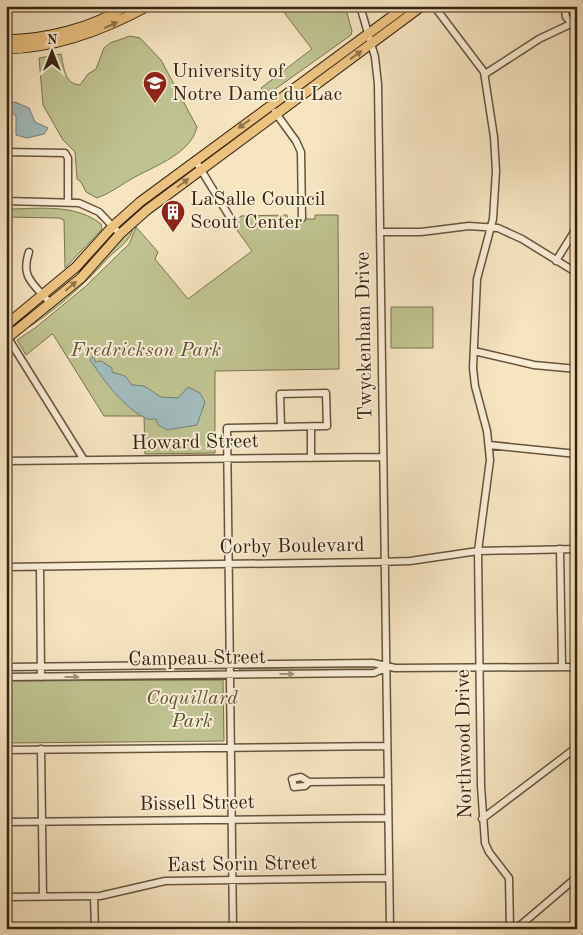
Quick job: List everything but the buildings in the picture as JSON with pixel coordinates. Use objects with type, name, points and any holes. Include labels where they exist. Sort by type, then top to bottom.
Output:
[{"type":"main road","points":[[6,40],[37,38],[76,28],[100,20],[126,6]]},
{"type":"main road","points":[[6,325],[76,267],[113,226],[140,202],[406,6]]},
{"type":"main road","points":[[7,339],[81,278],[120,234],[147,210],[422,6]]},
{"type":"main road","points":[[6,49],[42,46],[74,38],[106,27],[142,8]]},
{"type":"street","name":"Twyckenham Drive","points":[[360,6],[372,44],[377,66],[378,84],[390,929]]},
{"type":"street","points":[[434,6],[485,74],[521,49],[574,22]]},
{"type":"street","points":[[564,6],[566,17],[574,22],[577,29]]},
{"type":"street","name":"Northwood Drive","points":[[485,74],[493,120],[495,154],[494,200],[491,227],[477,279],[474,351],[475,386],[489,445],[489,474],[478,551],[482,819],[483,834],[489,852],[508,878],[510,929]]},
{"type":"street","points":[[270,105],[296,141],[301,152],[302,218]]},
{"type":"street","points":[[6,152],[67,154],[68,201]]},
{"type":"street","points":[[195,160],[231,219]]},
{"type":"street","points":[[6,201],[68,201],[93,208],[120,234]]},
{"type":"street","points":[[380,232],[421,232],[469,226],[491,227],[522,239],[556,262],[577,273]]},
{"type":"street","points":[[556,262],[577,227]]},
{"type":"street","points":[[29,252],[25,264],[26,272],[50,303]]},
{"type":"street","points":[[7,339],[84,460]]},
{"type":"street","points":[[474,351],[534,365],[577,369]]},
{"type":"street","points":[[233,929],[227,428],[311,427],[327,426],[326,393],[280,394],[281,427]]},
{"type":"street","points":[[311,427],[311,458]]},
{"type":"street","points":[[489,445],[577,454]]},
{"type":"street","name":"Howard Street","points":[[6,461],[383,458]]},
{"type":"street","points":[[560,549],[562,667]]},
{"type":"street","name":"Corby Boulevard","points":[[6,567],[384,562],[410,561],[478,551],[577,549]]},
{"type":"street","points":[[40,566],[41,677]]},
{"type":"street","name":"Campeau Street","points":[[6,667],[373,663],[386,667],[577,667]]},
{"type":"street","name":"Campeau Street","points":[[6,677],[374,673],[386,667]]},
{"type":"street","points":[[6,750],[388,746]]},
{"type":"street","points":[[482,819],[577,747]]},
{"type":"street","points":[[41,749],[43,896]]},
{"type":"street","points":[[309,782],[388,781]]},
{"type":"street","name":"Bissell Street","points":[[6,822],[388,818]]},
{"type":"street","points":[[516,929],[577,877]]},
{"type":"street","name":"East Sorin Street","points":[[6,897],[94,896],[165,881],[389,878]]},
{"type":"street","points":[[94,896],[94,929]]},
{"type":"green space","points":[[279,6],[345,6],[352,31],[351,35],[267,95],[261,88],[312,49]]},
{"type":"green space","points":[[130,36],[140,38],[161,60],[197,127],[194,136],[181,151],[163,163],[97,198],[86,192],[81,182],[77,179],[75,152],[63,140],[43,105],[39,58],[61,54],[68,78],[71,82],[80,85],[88,74],[96,69],[104,48],[110,43]]},
{"type":"green space","points":[[43,208],[68,210],[91,217],[101,224],[102,229],[65,268],[64,220],[59,218],[6,217],[6,209]]},
{"type":"green space","name":"Fredrickson Park","points":[[287,215],[288,219],[315,219],[315,215],[338,215],[339,369],[215,371],[215,453],[145,454],[144,416],[104,416],[52,334],[26,355],[17,340],[35,328],[86,286],[129,244],[136,227],[158,252],[155,259],[188,299],[252,251],[232,223],[241,216]]},
{"type":"green space","points":[[133,228],[126,241],[89,278],[45,316],[21,332]]},
{"type":"green space","points":[[391,307],[433,307],[433,348],[391,348]]},
{"type":"green space","points":[[374,666],[375,670],[241,671],[239,669]]},
{"type":"green space","name":"Coquillard Park","points":[[223,680],[224,741],[6,743],[6,681]]},
{"type":"water","points":[[15,102],[29,108],[35,122],[48,128],[44,134],[27,138],[16,135],[16,116],[6,107],[8,104]]},
{"type":"water","points":[[94,355],[95,362],[101,361],[112,368],[112,372],[125,376],[132,385],[144,386],[161,397],[178,398],[188,387],[200,393],[205,402],[197,425],[167,430],[158,425],[156,419],[146,419],[128,406],[114,392],[90,360]]},
{"type":"place","name":"University of Notre Dame du Lac","points":[[155,104]]},
{"type":"place","name":"LaSalle Council Scout Center","points":[[173,233]]}]
